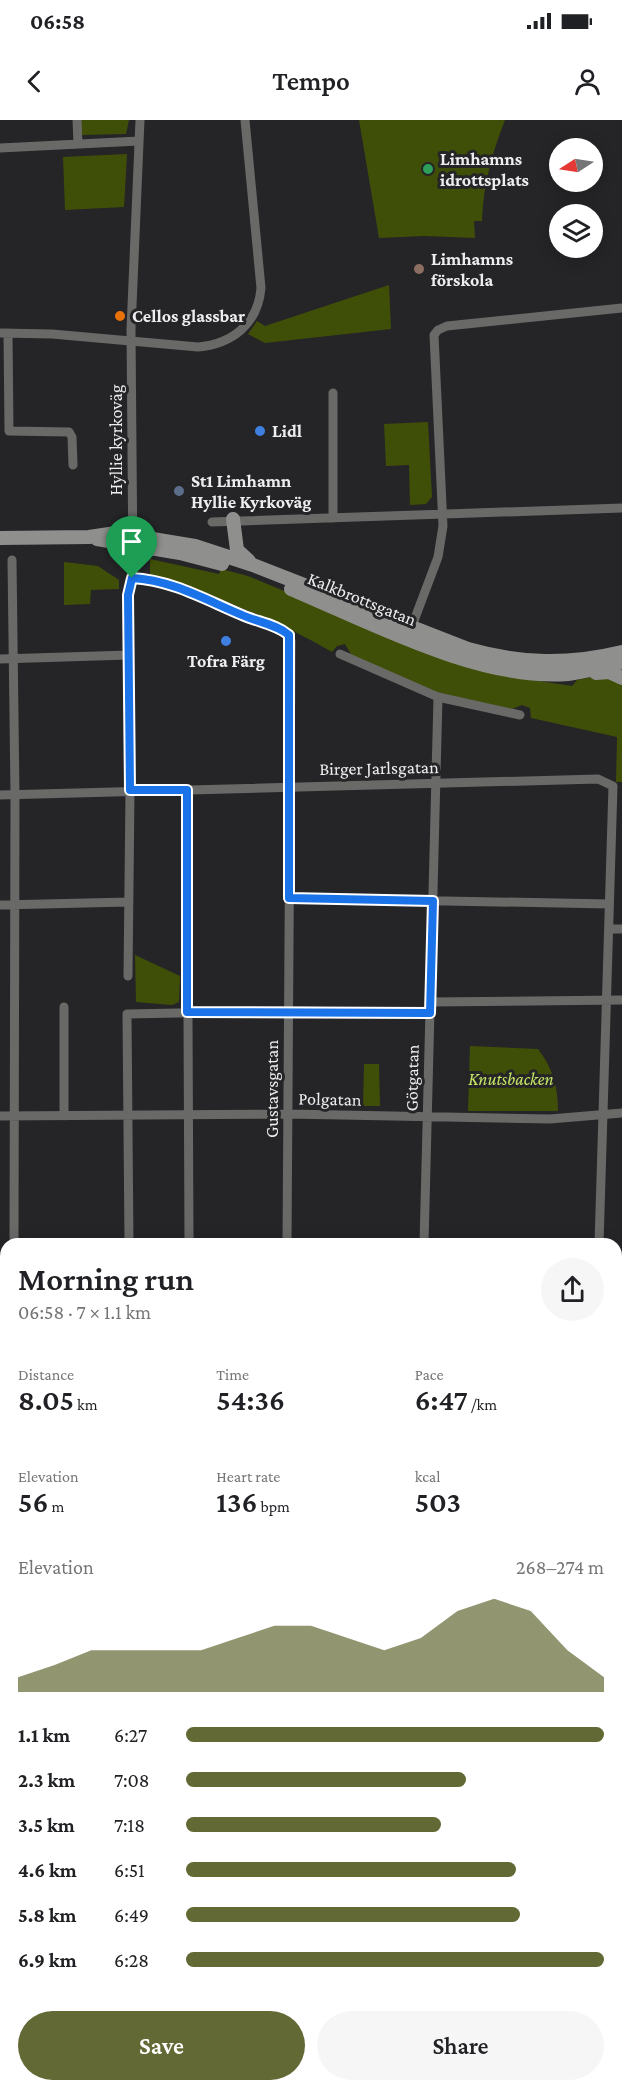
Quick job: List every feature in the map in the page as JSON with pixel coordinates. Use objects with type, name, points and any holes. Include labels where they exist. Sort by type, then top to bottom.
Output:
[{"type":"main road","points":[[233,519],[237,549],[253,565]]},
{"type":"main road","name":"Kalkbrottsgatan","points":[[0,538],[89,537],[195,546],[253,565],[468,649],[505,659],[582,661],[622,652]]},
{"type":"main road","name":"Kalkbrottsgatan","points":[[132,540],[239,570],[426,645],[490,666],[520,672],[570,674],[622,662]]},
{"type":"main road","points":[[570,674],[609,672],[622,678]]},
{"type":"street","points":[[77,120],[78,144]]},
{"type":"street","name":"Hyllie kyrkoväg","points":[[128,975],[130,790],[128,595],[132,578],[132,342],[140,120]]},
{"type":"street","points":[[73,465],[72,437],[69,432],[9,431],[4,333],[83,336],[132,342],[208,346],[228,340],[247,324],[258,305],[261,288],[245,120]]},
{"type":"street","points":[[0,148],[139,141]]},
{"type":"street","points":[[412,626],[438,557],[443,515],[433,340],[438,330],[506,319],[622,308]]},
{"type":"street","points":[[333,393],[333,518]]},
{"type":"street","points":[[212,522],[233,519],[443,515],[622,508]]},
{"type":"street","points":[[12,560],[15,795],[14,1238]]},
{"type":"street","name":"Gustavsgatan","points":[[132,578],[145,579],[202,596],[243,616],[283,630],[289,635],[287,1238]]},
{"type":"street","points":[[340,654],[438,697],[520,715]]},
{"type":"street","points":[[0,659],[129,655]]},
{"type":"street","name":"Götgatan","points":[[424,1238],[438,697]]},
{"type":"street","name":"Birger Jarlsgatan","points":[[0,795],[598,779],[613,786],[611,856]]},
{"type":"street","points":[[187,790],[189,1238]]},
{"type":"street","points":[[599,1238],[611,856],[622,856]]},
{"type":"street","points":[[289,898],[609,904]]},
{"type":"street","points":[[0,905],[129,902]]},
{"type":"street","points":[[609,929],[622,928]]},
{"type":"street","points":[[430,1002],[622,1000]]},
{"type":"street","points":[[64,1006],[64,1116]]},
{"type":"street","points":[[129,1238],[127,1014],[289,1011],[430,1013]]},
{"type":"street","name":"Polgatan","points":[[0,1116],[288,1114],[550,1119],[622,1113]]},
{"type":"green space","points":[[80,120],[129,120],[126,134],[80,135]]},
{"type":"green space","name":"Limhamns idrottsplats","points":[[359,120],[505,120],[489,170],[482,221],[474,221],[475,238],[424,236],[379,238]]},
{"type":"green space","points":[[127,154],[124,207],[65,210],[63,157]]},
{"type":"green space","points":[[389,285],[391,329],[265,343],[248,334],[257,321],[265,326]]},
{"type":"green space","points":[[428,422],[432,497],[426,504],[410,505],[409,465],[386,466],[384,424]]},
{"type":"green space","points":[[150,559],[219,574],[221,569],[248,576],[459,663],[500,675],[572,686],[577,680],[602,675],[622,684],[622,782],[616,782],[617,737],[531,718],[530,708],[522,705],[512,709],[433,692],[352,656],[345,644],[337,646],[332,652],[244,609],[150,575]]},
{"type":"green space","points":[[64,562],[98,566],[119,580],[119,589],[91,590],[90,604],[64,605]]},
{"type":"green space","points":[[135,955],[180,976],[179,1002],[172,1005],[136,1002]]},
{"type":"green space","name":"Knutsbacken","points":[[470,1046],[538,1049],[554,1078],[558,1111],[468,1111]]},
{"type":"green space","points":[[364,1064],[379,1064],[380,1106],[363,1106]]},
{"type":"place","name":"Limhamns idrottsplats","points":[[428,169]]},
{"type":"place","name":"Limhamns förskola","points":[[419,269]]},
{"type":"place","name":"Cellos glassbar","points":[[120,316]]},
{"type":"place","name":"Lidl","points":[[260,431]]},
{"type":"place","name":"St1 Limhamn Hyllie Kyrkoväg","points":[[179,491]]},
{"type":"place","name":"Tofra Färg","points":[[226,641]]},
{"type":"route","points":[[132,578],[145,579],[202,596],[243,616],[283,630],[289,635],[291,641],[289,898],[433,901],[430,1013],[187,1012],[187,790],[130,790],[128,595],[132,578]]}]
